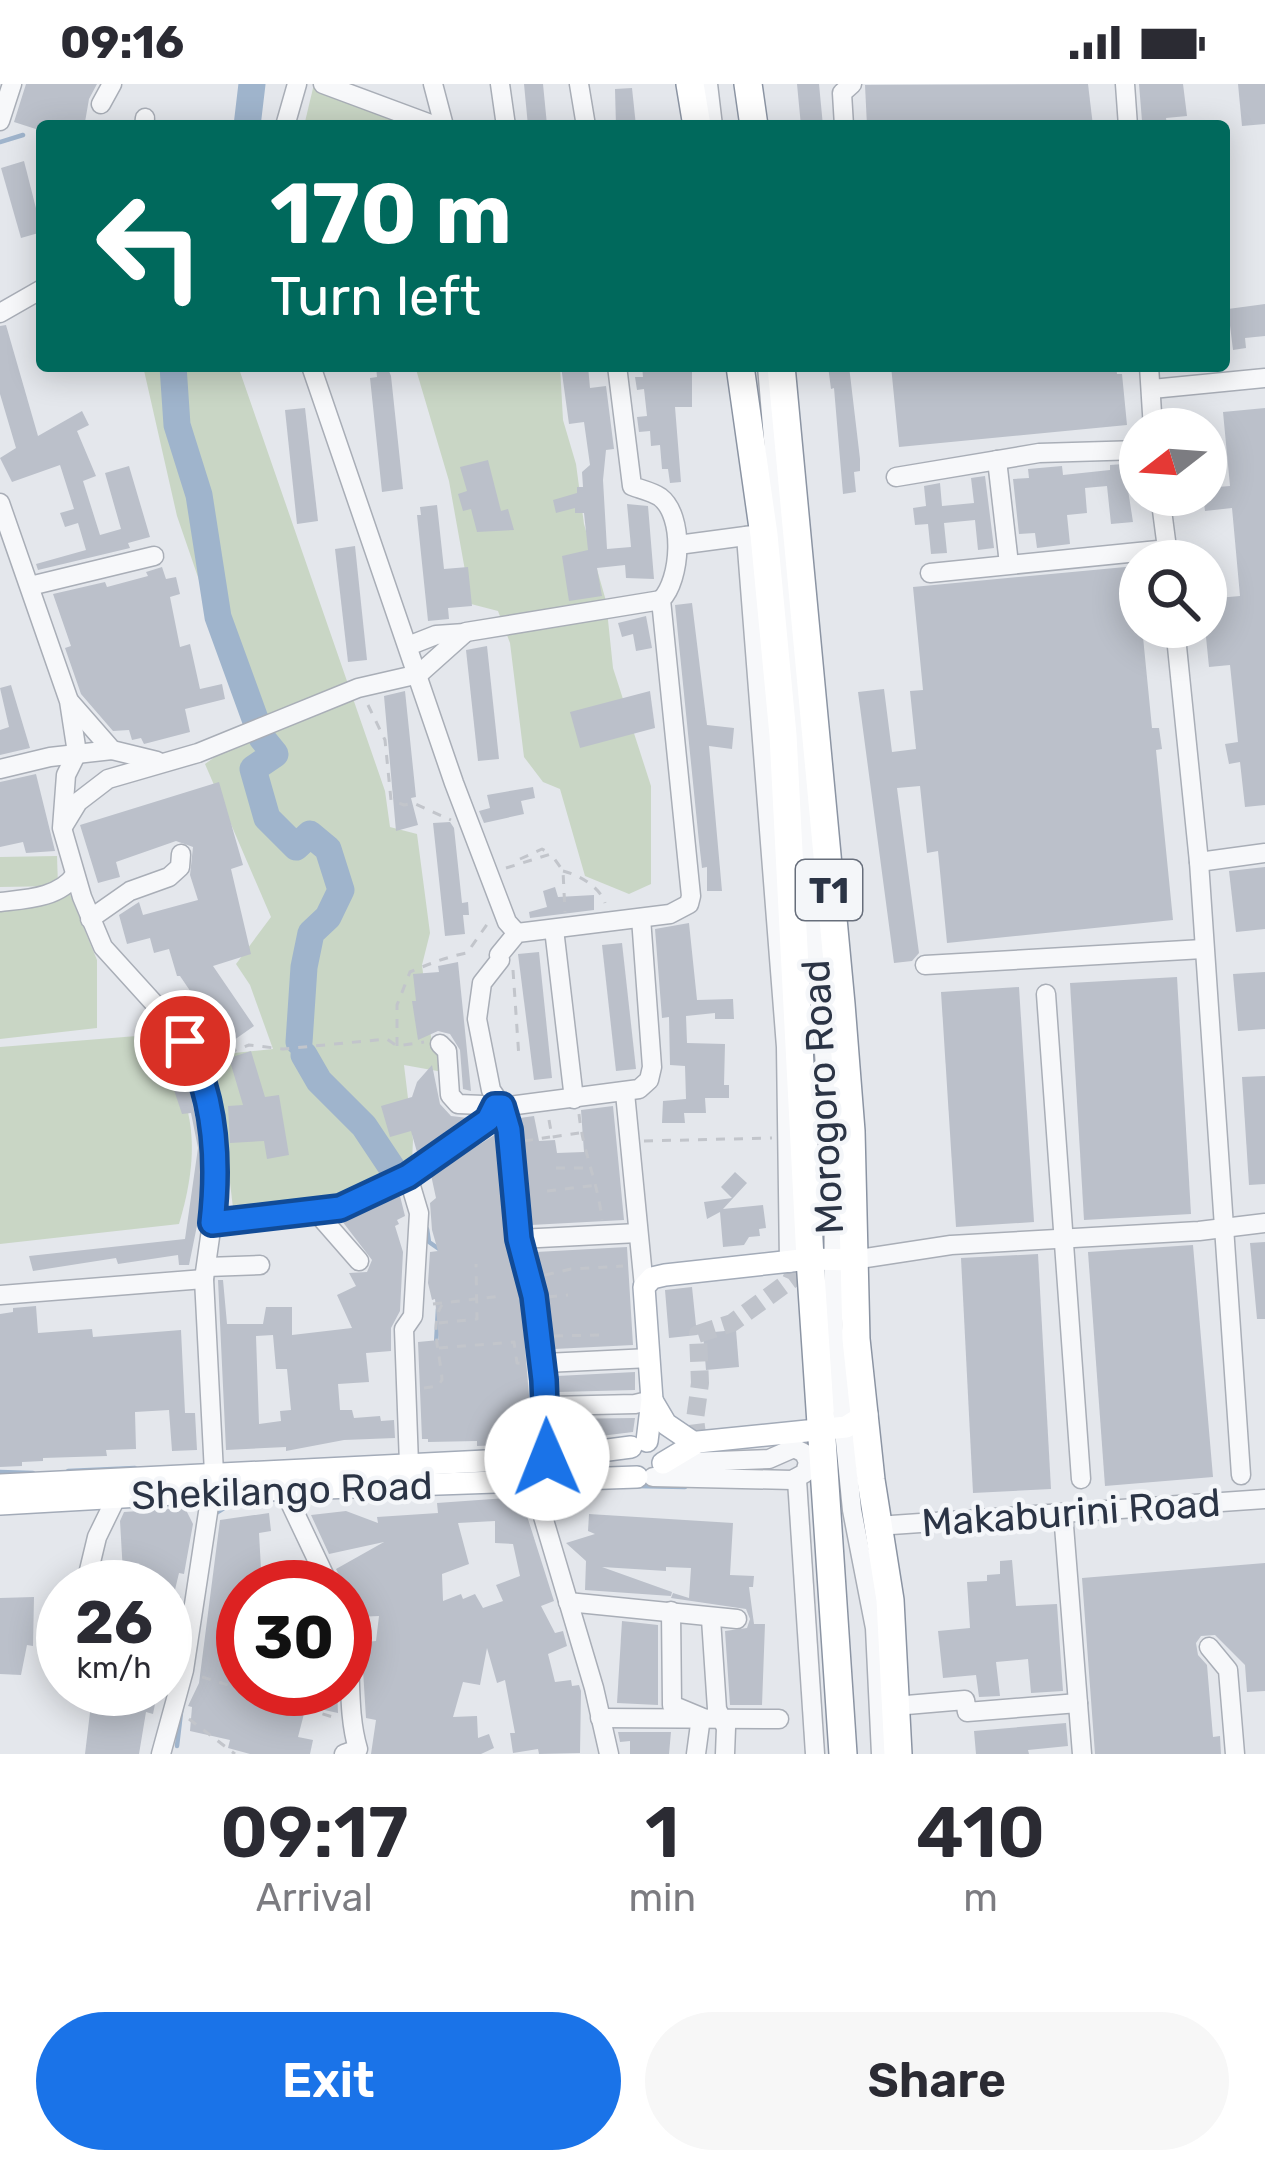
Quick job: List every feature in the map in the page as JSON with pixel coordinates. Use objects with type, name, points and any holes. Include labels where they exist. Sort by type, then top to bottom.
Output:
[{"type":"highway","points":[[748,84],[753,120]]},
{"type":"highway","points":[[692,85],[696,120]]},
{"type":"highway","name":"Morogoro Road","points":[[741,372],[755,535],[783,735],[790,983],[842,1424],[843,1754]]},
{"type":"highway","name":"Morogoro Road","points":[[783,372],[843,1025],[821,1261],[856,1339],[842,1424],[877,1526],[890,1600],[898,1754]]},
{"type":"main road","points":[[651,1472],[626,1464],[639,1444],[652,1400],[642,1276],[821,1261]]},
{"type":"main road","points":[[652,1400],[666,1424],[694,1443]]},
{"type":"main road","points":[[651,1472],[694,1443],[842,1424]]},
{"type":"main road","points":[[639,1444],[660,1448],[651,1472]]},
{"type":"main road","name":"Shekilango Road","points":[[0,1504],[116,1498],[212,1482],[550,1457],[639,1444]]},
{"type":"main road","name":"Shekilango Road","points":[[0,1485],[212,1482],[284,1490],[533,1483],[651,1472]]},
{"type":"street","points":[[101,104],[112,84]]},
{"type":"street","points":[[287,120],[297,84]]},
{"type":"street","points":[[323,84],[423,120]]},
{"type":"street","points":[[433,84],[439,120]]},
{"type":"street","points":[[500,84],[505,120]]},
{"type":"street","points":[[579,84],[585,120]]},
{"type":"street","points":[[737,84],[742,120]]},
{"type":"street","points":[[844,120],[842,93],[852,84]]},
{"type":"street","points":[[1125,84],[1128,120]]},
{"type":"street","points":[[692,85],[710,120]]},
{"type":"street","points":[[0,121],[8,86]]},
{"type":"street","points":[[0,313],[36,293]]},
{"type":"street","points":[[313,372],[489,876],[512,928],[500,960],[482,982],[478,1019],[491,1090],[511,1143],[519,1239],[540,1337],[550,1457]]},
{"type":"street","points":[[512,928],[560,928],[640,918],[681,909],[691,896],[662,600],[676,578],[678,545],[670,510],[660,497],[632,486],[618,372]]},
{"type":"street","name":"Morogoro Road","points":[[756,372],[775,538],[815,1051],[823,1201],[821,1261]]},
{"type":"street","name":"Morogoro Road","points":[[767,372],[834,1202],[821,1261]]},
{"type":"street","points":[[1150,372],[1152,408]]},
{"type":"street","points":[[1151,388],[1265,378]]},
{"type":"street","points":[[896,477],[1040,453],[1119,451]]},
{"type":"street","points":[[997,460],[1009,564]]},
{"type":"street","points":[[0,503],[69,701],[77,753],[66,775],[62,829],[75,875],[103,947],[185,1041],[198,1064],[216,1146],[205,1273],[212,1482],[192,1616]]},
{"type":"street","points":[[678,545],[755,535]]},
{"type":"street","points":[[30,586],[154,556]]},
{"type":"street","points":[[930,573],[1119,558]]},
{"type":"street","points":[[408,646],[436,635],[662,600]]},
{"type":"street","points":[[62,829],[78,802],[108,779],[168,763],[358,688],[418,674],[465,633]]},
{"type":"street","points":[[1177,648],[1199,862],[1241,1475]]},
{"type":"street","points":[[69,701],[112,750]]},
{"type":"street","points":[[0,769],[112,750],[168,763]]},
{"type":"street","points":[[90,919],[130,891],[170,877],[180,867],[181,854]]},
{"type":"street","points":[[1199,862],[1265,854]]},
{"type":"street","points":[[0,902],[61,889],[75,875]]},
{"type":"street","points":[[440,1044],[447,1051],[453,1102],[498,1106],[547,1102],[625,1093],[645,1085],[652,1073],[640,918]]},
{"type":"street","points":[[560,928],[575,1098]]},
{"type":"street","points":[[926,965],[1202,949]]},
{"type":"street","points":[[790,983],[787,1139],[821,1261],[951,1245],[1265,1222]]},
{"type":"street","points":[[1046,994],[1081,1479]]},
{"type":"street","points":[[625,1093],[642,1276]]},
{"type":"street","points":[[212,1223],[317,1213],[353,1204],[408,1176],[488,1120],[498,1106]]},
{"type":"street","points":[[408,1176],[419,1213],[414,1301],[404,1329],[410,1464]]},
{"type":"street","points":[[317,1213],[359,1261]]},
{"type":"street","points":[[519,1239],[638,1233]]},
{"type":"street","points":[[0,1295],[260,1265]]},
{"type":"street","points":[[530,1276],[550,1406],[550,1457]]},
{"type":"street","points":[[543,1364],[650,1358]]},
{"type":"street","points":[[550,1406],[652,1400]]},
{"type":"street","name":"Morogoro Road","points":[[842,1424],[853,1754]]},
{"type":"street","name":"Morogoro Road","points":[[842,1424],[852,1510],[875,1628],[881,1754]]},
{"type":"street","points":[[794,1448],[808,1462],[806,1473],[797,1480],[651,1472],[770,1459],[794,1448]]},
{"type":"street","points":[[797,1480],[815,1754]]},
{"type":"street","points":[[533,1483],[609,1754]]},
{"type":"street","points":[[284,1490],[317,1560]]},
{"type":"street","points":[[91,1560],[116,1498]]},
{"type":"street","name":"Makaburini Road","points":[[877,1526],[1265,1499]]},
{"type":"street","points":[[1063,1513],[1082,1754]]},
{"type":"street","points":[[568,1603],[737,1619]]},
{"type":"street","points":[[671,1611],[672,1705],[701,1717]]},
{"type":"street","points":[[711,1619],[717,1708],[726,1728],[725,1754]]},
{"type":"street","points":[[1209,1647],[1228,1670],[1235,1754]]},
{"type":"street","points":[[895,1706],[965,1700],[967,1712],[1078,1703]]},
{"type":"street","points":[[161,1754],[173,1716]]},
{"type":"street","points":[[344,1754],[358,1749],[352,1716]]},
{"type":"street","points":[[696,1754],[701,1717]]},
{"type":"street","points":[[600,1718],[778,1719]]},
{"type":"path","points":[[358,688],[385,740],[392,800],[413,803],[472,828]]},
{"type":"path","points":[[489,876],[551,854],[562,871],[560,928]]},
{"type":"path","points":[[562,871],[583,879],[602,895],[608,923]]},
{"type":"path","points":[[397,1046],[397,1004],[410,972],[466,952],[493,920],[512,928]]},
{"type":"path","points":[[499,955],[508,955],[513,966],[519,1058]]},
{"type":"path","points":[[198,1064],[249,1045],[283,1049],[387,1039],[397,1046],[434,1040],[440,1044]]},
{"type":"path","points":[[575,1098],[586,1164],[598,1185],[604,1234]]},
{"type":"path","points":[[547,1102],[552,1137]]},
{"type":"path","points":[[511,1143],[580,1132]]},
{"type":"path","points":[[630,1141],[787,1139]]},
{"type":"path","points":[[556,1168],[579,1165],[591,1169]]},
{"type":"path","points":[[547,1191],[598,1185]]},
{"type":"path","points":[[436,1323],[476,1320],[476,1264]]},
{"type":"path","points":[[530,1276],[571,1269],[642,1276]]},
{"type":"path","points":[[414,1301],[442,1305],[502,1296]]},
{"type":"path","points":[[406,1390],[440,1384],[436,1312],[442,1305]]},
{"type":"path","points":[[540,1337],[600,1335]]},
{"type":"path","points":[[439,1348],[514,1342],[518,1364],[543,1364]]},
{"type":"path","points":[[192,1673],[352,1726]]},
{"type":"path","points":[[183,1716],[235,1754]]},
{"type":"green space","points":[[314,84],[413,120],[305,120]]},
{"type":"green space","points":[[144,372],[240,372],[385,791],[390,827],[417,834],[430,933],[422,965],[431,1037],[443,1072],[404,1065],[412,1161],[369,1185],[327,1199],[233,1208],[215,1055],[273,1049],[250,985],[236,964],[271,917],[205,764],[247,734],[177,516]]},
{"type":"green space","points":[[417,372],[560,372],[563,420],[576,464],[584,524],[606,601],[613,668],[651,786],[651,884],[629,894],[585,876],[560,789],[543,782],[524,757],[510,643],[498,611],[471,604],[449,481]]},
{"type":"green space","points":[[57,856],[58,886],[0,887],[0,857]]},
{"type":"green space","points":[[69,892],[97,960],[97,1028],[0,1039],[0,908]]},
{"type":"green space","points":[[149,1035],[177,1080],[190,1125],[190,1172],[179,1224],[0,1244],[0,1047]]},
{"type":"building","points":[[26,84],[97,84],[85,120],[36,120],[36,129],[14,122]]},
{"type":"building","points":[[524,84],[543,84],[547,120],[527,120]]},
{"type":"building","points":[[797,84],[819,84],[822,120],[800,120]]},
{"type":"building","points":[[1088,84],[1092,120],[867,120],[865,85]]},
{"type":"building","points":[[1139,84],[1183,84],[1187,116],[1142,120]]},
{"type":"building","points":[[1238,84],[1265,84],[1265,124],[1242,126]]},
{"type":"building","points":[[632,88],[635,120],[616,120],[615,89]]},
{"type":"building","points":[[24,161],[36,208],[36,234],[21,238],[1,168]]},
{"type":"building","points":[[1265,304],[1265,336],[1245,338],[1246,348],[1233,350],[1230,309]]},
{"type":"building","points":[[6,325],[38,436],[82,411],[89,425],[77,431],[96,476],[83,481],[100,535],[121,529],[105,473],[129,466],[150,537],[128,543],[130,548],[38,570],[36,564],[86,550],[78,523],[65,527],[60,513],[74,509],[60,465],[12,482],[0,458],[16,448],[0,394],[0,326]]},
{"type":"building","points":[[377,372],[391,376],[403,489],[382,492],[370,378],[377,377]]},
{"type":"building","points":[[562,372],[589,372],[590,388],[606,386],[614,449],[606,450],[603,480],[607,549],[631,547],[627,504],[648,506],[654,579],[626,578],[625,565],[597,568],[602,596],[569,601],[562,556],[588,550],[584,513],[575,513],[575,508],[556,513],[553,500],[577,493],[577,487],[583,487],[582,472],[590,465],[584,422],[569,424]]},
{"type":"building","points":[[643,372],[692,372],[692,407],[675,407],[681,482],[670,483],[668,469],[662,469],[660,445],[651,446],[650,431],[639,432],[637,417],[647,416],[644,389],[637,390],[635,377],[643,377]]},
{"type":"building","points":[[829,372],[850,372],[860,459],[860,471],[854,472],[856,492],[843,494]]},
{"type":"building","points":[[892,372],[1117,372],[1122,374],[1125,408],[1119,408],[1119,426],[899,447]]},
{"type":"building","points":[[305,408],[318,521],[297,524],[285,410]]},
{"type":"building","points":[[1265,408],[1265,805],[1245,807],[1240,762],[1229,764],[1225,744],[1238,742],[1230,665],[1209,667],[1207,648],[1227,648],[1227,597],[1240,596],[1232,508],[1227,509],[1227,412]]},
{"type":"building","points":[[488,460],[501,511],[508,509],[514,530],[477,532],[471,509],[463,511],[458,494],[467,491],[460,467]]},
{"type":"building","points":[[1119,464],[1119,516],[1132,516],[1133,522],[1111,524],[1107,486],[1085,488],[1087,513],[1067,515],[1070,544],[1037,548],[1035,533],[1019,534],[1013,479],[1029,478],[1028,469],[1062,466],[1063,475],[1110,470],[1110,465]]},
{"type":"building","points":[[985,476],[994,548],[978,550],[975,520],[944,523],[947,553],[931,554],[928,524],[915,525],[913,508],[926,506],[924,486],[940,483],[942,506],[974,503],[971,478]]},
{"type":"building","points":[[437,505],[444,569],[468,567],[472,606],[448,608],[449,619],[428,621],[417,515],[421,515],[420,507]]},
{"type":"building","points":[[355,546],[367,660],[348,662],[335,549]]},
{"type":"building","points":[[162,567],[166,579],[176,577],[180,594],[170,597],[180,647],[190,644],[200,689],[222,684],[225,699],[185,709],[190,732],[144,744],[141,738],[132,740],[129,730],[113,731],[81,694],[53,594],[105,582],[107,587],[148,576],[146,572]]},
{"type":"building","points":[[1119,568],[1119,648],[1144,648],[1152,728],[1159,728],[1162,749],[1156,750],[1173,920],[947,943],[938,851],[927,853],[920,786],[897,788],[919,953],[912,961],[894,963],[858,692],[884,689],[892,752],[916,749],[910,691],[923,690],[913,587]]},
{"type":"building","points":[[692,603],[707,725],[734,728],[732,749],[709,746],[722,891],[707,891],[707,867],[702,868],[699,842],[675,605]]},
{"type":"building","points":[[646,616],[652,648],[636,651],[633,634],[622,637],[618,623]]},
{"type":"building","points":[[487,646],[499,759],[478,761],[466,650]]},
{"type":"building","points":[[11,685],[30,748],[0,755],[0,730],[9,727],[0,688]]},
{"type":"building","points":[[405,691],[416,797],[411,798],[418,825],[396,831],[384,696]]},
{"type":"building","points":[[650,691],[655,728],[580,748],[570,712]]},
{"type":"building","points":[[36,774],[55,851],[26,853],[23,842],[0,847],[0,782]]},
{"type":"building","points":[[219,782],[243,865],[231,869],[251,954],[213,966],[254,1026],[227,1045],[177,976],[169,949],[154,953],[150,938],[127,944],[119,915],[139,902],[143,915],[198,900],[190,875],[193,847],[176,841],[116,862],[120,877],[98,883],[80,825]]},
{"type":"building","points":[[533,787],[535,798],[521,801],[524,814],[484,823],[479,811],[490,808],[487,795]]},
{"type":"building","points":[[450,822],[462,903],[468,902],[469,915],[463,915],[465,934],[445,936],[433,823]]},
{"type":"building","points":[[1265,867],[1265,929],[1236,932],[1229,871]]},
{"type":"building","points":[[555,887],[558,897],[594,895],[594,910],[530,918],[529,912],[547,907],[543,891]]},
{"type":"building","points":[[689,923],[697,1000],[733,999],[734,1019],[715,1019],[715,1013],[686,1016],[687,1043],[725,1044],[724,1085],[729,1085],[729,1098],[705,1098],[706,1113],[684,1113],[685,1123],[662,1123],[663,1101],[686,1099],[685,1066],[670,1065],[669,1017],[662,1018],[655,929]]},
{"type":"building","points":[[622,943],[636,1069],[616,1071],[602,945]]},
{"type":"building","points":[[539,952],[552,1078],[534,1080],[518,954]]},
{"type":"building","points":[[458,962],[471,1091],[463,1089],[460,1050],[450,1034],[438,1031],[418,1040],[412,1001],[416,1001],[413,974],[439,972],[438,966]]},
{"type":"building","points":[[1265,972],[1265,1029],[1238,1031],[1233,974]]},
{"type":"building","points":[[1177,977],[1191,1214],[1084,1220],[1070,983]]},
{"type":"building","points":[[1019,987],[1034,1222],[956,1227],[941,992]]},
{"type":"building","points":[[157,1028],[185,1070],[202,1147],[202,1201],[189,1265],[179,1265],[178,1255],[118,1264],[116,1258],[33,1271],[29,1256],[185,1239],[198,1148],[191,1113],[182,1114]]},
{"type":"building","points":[[251,1051],[265,1097],[279,1095],[289,1155],[267,1159],[264,1141],[230,1143],[228,1106],[243,1105],[229,1058]]},
{"type":"building","points":[[432,1065],[440,1104],[451,1116],[468,1118],[417,1152],[411,1131],[390,1137],[381,1106],[412,1097],[417,1082]]},
{"type":"building","points":[[1265,1076],[1265,1184],[1249,1185],[1242,1077]]},
{"type":"building","points":[[613,1106],[624,1220],[531,1225],[520,1118],[534,1116],[539,1141],[555,1140],[557,1153],[584,1152],[581,1110]]},
{"type":"building","points":[[496,1134],[506,1240],[521,1299],[533,1444],[428,1442],[422,1439],[418,1342],[439,1340],[435,1299],[428,1283],[430,1252],[438,1251],[432,1230],[430,1203],[436,1198],[431,1175]]},
{"type":"building","points":[[735,1172],[747,1183],[723,1209],[763,1205],[766,1228],[744,1245],[723,1247],[720,1212],[707,1219],[704,1202],[732,1198],[721,1187]]},
{"type":"building","points":[[400,1196],[405,1216],[395,1226],[403,1252],[400,1311],[391,1328],[391,1351],[366,1353],[369,1382],[338,1384],[340,1410],[352,1410],[354,1418],[394,1420],[395,1438],[344,1440],[286,1451],[286,1447],[226,1450],[218,1280],[223,1280],[227,1324],[263,1324],[266,1307],[292,1307],[292,1335],[352,1328],[337,1295],[356,1286],[349,1273],[367,1272],[372,1260],[342,1221]],"holes":[[[273,1335],[276,1369],[287,1369],[291,1410],[280,1411],[281,1421],[259,1424],[256,1336]]]},
{"type":"building","points":[[1265,1242],[1265,1319],[1257,1319],[1250,1243]]},
{"type":"building","points":[[1193,1245],[1213,1477],[1105,1486],[1088,1252]]},
{"type":"building","points":[[627,1247],[633,1345],[554,1349],[536,1252]]},
{"type":"building","points":[[1038,1254],[1051,1489],[973,1493],[961,1258]]},
{"type":"building","points":[[692,1287],[697,1335],[669,1338],[665,1290]]},
{"type":"building","points":[[36,1306],[38,1333],[92,1329],[93,1337],[181,1330],[185,1413],[195,1413],[197,1450],[172,1451],[169,1410],[135,1412],[136,1449],[0,1467],[0,1314]]},
{"type":"building","points":[[736,1330],[739,1367],[706,1370],[703,1333]]},
{"type":"building","points":[[635,1372],[635,1390],[558,1392],[557,1376]]},
{"type":"building","points":[[635,1418],[633,1432],[560,1441],[559,1419]]},
{"type":"building","points":[[521,1497],[554,1601],[541,1606],[555,1633],[563,1631],[567,1646],[548,1654],[555,1682],[571,1680],[581,1691],[580,1753],[539,1754],[538,1749],[513,1753],[510,1733],[515,1733],[505,1680],[497,1683],[487,1648],[480,1685],[463,1682],[453,1717],[477,1716],[478,1738],[489,1734],[494,1748],[481,1754],[371,1754],[376,1720],[366,1716],[372,1716],[372,1641],[376,1641],[379,1616],[372,1616],[372,1560],[352,1560],[384,1542],[329,1554],[311,1515],[346,1511],[378,1523],[377,1517],[438,1513],[437,1503]],"holes":[[[495,1521],[495,1543],[513,1544],[520,1576],[496,1585],[503,1601],[483,1608],[475,1594],[443,1601],[442,1574],[469,1564],[458,1523]]]},
{"type":"building","points":[[185,1508],[193,1524],[187,1560],[122,1560],[120,1521],[124,1512]]},
{"type":"building","points":[[269,1513],[271,1531],[259,1533],[260,1560],[216,1560],[216,1716],[303,1716],[298,1737],[313,1740],[310,1754],[250,1754],[228,1748],[230,1740],[190,1731],[220,1520]]},
{"type":"building","points":[[589,1514],[733,1523],[730,1575],[754,1576],[753,1587],[749,1587],[754,1624],[765,1624],[762,1705],[730,1705],[725,1631],[747,1628],[746,1609],[671,1598],[673,1593],[689,1598],[691,1568],[602,1567],[672,1592],[671,1596],[585,1590],[586,1561],[566,1543],[595,1534],[588,1531]]},
{"type":"building","points":[[1012,1560],[1016,1606],[1057,1604],[1063,1691],[1031,1693],[1028,1659],[996,1662],[1000,1696],[979,1697],[976,1675],[943,1678],[938,1631],[970,1628],[967,1582],[987,1581],[987,1575],[1000,1574],[1000,1561]]},
{"type":"building","points":[[1265,1563],[1265,1691],[1247,1692],[1245,1665],[1215,1635],[1201,1636],[1196,1643],[1207,1665],[1213,1737],[1220,1736],[1221,1754],[1095,1754],[1082,1578]]},
{"type":"building","points":[[34,1597],[33,1646],[27,1645],[21,1675],[0,1674],[0,1598]]},
{"type":"building","points":[[622,1621],[658,1625],[658,1705],[617,1703]]},
{"type":"building","points":[[90,1716],[145,1716],[139,1754],[85,1754]]},
{"type":"building","points":[[1066,1723],[1068,1746],[1028,1750],[1029,1754],[976,1754],[974,1731]]},
{"type":"building","points":[[618,1732],[671,1732],[669,1754],[630,1754],[630,1741],[620,1742]]},
{"type":"waterway","points":[[248,120],[252,84]]},
{"type":"waterway","points":[[0,142],[23,135]]},
{"type":"waterway","points":[[173,372],[177,425],[199,495],[218,617],[262,738],[275,754],[253,769],[267,818],[296,847],[310,834],[328,849],[341,890],[328,917],[311,933],[299,1042]]},
{"type":"waterway","points":[[304,1055],[319,1081],[364,1126],[398,1177]]},
{"type":"waterway","points":[[427,1229],[429,1242],[439,1249]]},
{"type":"waterway","points":[[436,1345],[438,1309]]},
{"type":"waterway","points":[[68,1471],[135,1468]]},
{"type":"waterway","points":[[0,1472],[33,1473]]},
{"type":"waterway","points":[[636,1486],[685,1487]]},
{"type":"waterway","points":[[216,1513],[229,1505]]},
{"type":"waterway","points":[[177,1746],[181,1716]]},
{"type":"tunnel","points":[[698,1442],[698,1334],[732,1323],[791,1280],[799,1262]]},
{"type":"route","points":[[185,1041],[198,1064],[213,1123],[212,1223],[317,1213],[353,1204],[408,1176],[488,1120],[495,1106],[502,1106],[509,1130],[519,1239],[534,1296],[547,1412],[547,1458]]}]
